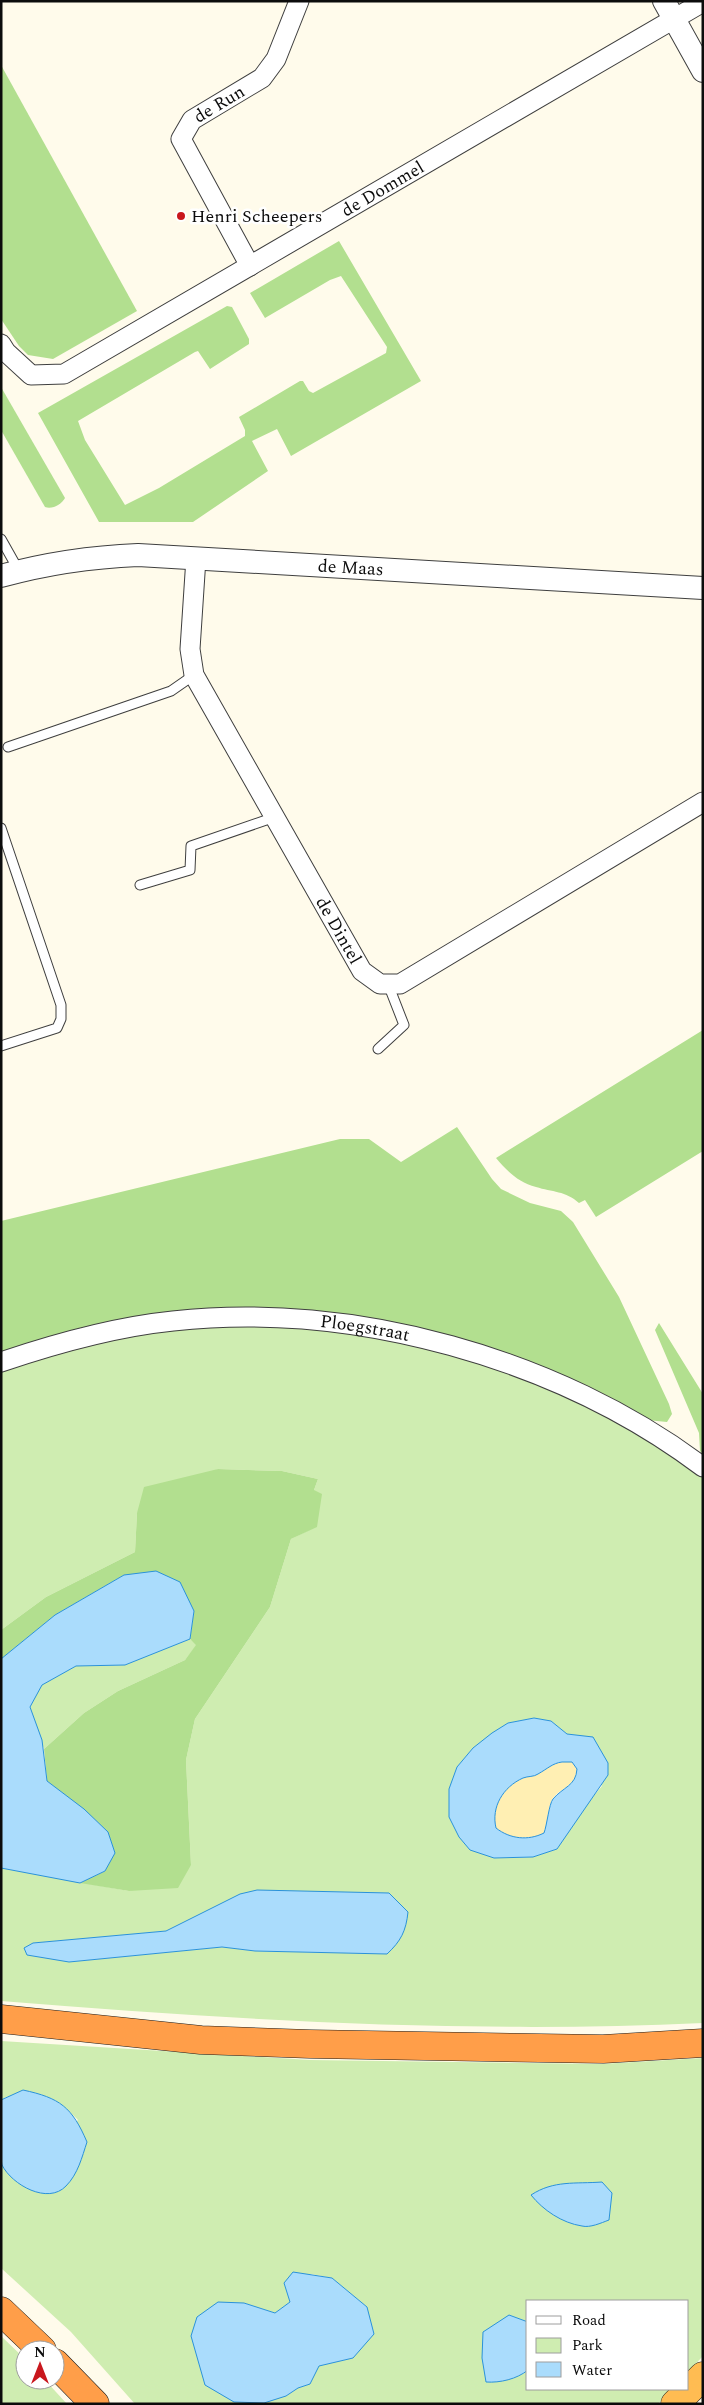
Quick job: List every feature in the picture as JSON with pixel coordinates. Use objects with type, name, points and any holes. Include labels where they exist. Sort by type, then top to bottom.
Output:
[{"type":"highway","points":[[1,2019],[201,2040],[310,2044],[603,2049],[703,2043]]},
{"type":"highway","points":[[1,2311],[31,2340]]},
{"type":"highway","points":[[65,2373],[95,2404]]},
{"type":"highway","points":[[676,2404],[703,2376]]},
{"type":"street","name":"de Run","points":[[250,266],[181,139],[192,120],[262,78],[276,59],[300,1]]},
{"type":"street","name":"de Dommel","points":[[1,344],[6,352],[31,375],[64,374],[250,266],[669,10],[703,2]]},
{"type":"street","points":[[669,10],[703,71]]},
{"type":"street","name":"de Maas","points":[[10,574],[90,557],[138,555],[703,588]]},
{"type":"street","name":"de Dintel","points":[[196,558],[190,649],[194,675],[362,971],[380,984],[388,984]]},
{"type":"street","points":[[388,984],[400,984],[703,802]]},
{"type":"street","name":"Ploegstraat","points":[[1,1362],[47,1346],[111,1331],[174,1321],[238,1317],[308,1321],[400,1332],[472,1351],[537,1374],[595,1401],[675,1446],[703,1467]]},
{"type":"lane","points":[[1,539],[10,574]]},
{"type":"lane","points":[[8,747],[171,691],[194,675]]},
{"type":"lane","points":[[140,885],[190,870],[191,846],[275,817]]},
{"type":"lane","points":[[1,828],[61,1005],[61,1019],[56,1028],[1,1046]]},
{"type":"lane","points":[[378,1049],[404,1025],[388,984]]},
{"type":"green space","points":[[1,65],[137,311],[53,359],[28,355],[19,346],[1,319]]},
{"type":"green space","points":[[339,241],[421,381],[291,456],[277,429],[252,441],[268,471],[193,522],[99,522],[38,413],[227,306],[232,307],[249,339],[249,344],[210,369],[198,351],[195,352],[78,421],[85,440],[125,505],[159,488],[245,436],[245,430],[239,417],[300,381],[303,381],[309,391],[313,393],[386,353],[387,347],[341,276],[330,280],[265,318],[250,293]]},
{"type":"green space","points":[[1,387],[65,498],[56,506],[51,508],[45,507],[1,430]]},
{"type":"green space","points":[[703,1030],[703,1151],[596,1217],[585,1200],[579,1203],[564,1194],[524,1182],[509,1172],[496,1158]]},
{"type":"green space","points":[[457,1127],[492,1179],[501,1189],[530,1203],[561,1211],[573,1222],[619,1297],[669,1404],[672,1414],[667,1422],[647,1420],[474,1344],[400,1324],[310,1312],[118,1321],[44,1338],[1,1353],[1,1221],[340,1139],[369,1139],[401,1162]]},
{"type":"green space","points":[[659,1323],[703,1394],[703,1455],[700,1451],[699,1433],[655,1330]]},
{"type":"green space","points":[[237,1324],[336,1331],[409,1341],[516,1375],[583,1402],[647,1436],[703,1478],[703,2023],[527,2027],[439,2026],[176,2014],[1,2001],[1,1868],[129,1891],[191,1865],[186,1760],[195,1719],[270,1607],[291,1539],[317,1526],[314,1490],[318,1479],[282,1471],[218,1469],[137,1513],[135,1552],[46,1597],[1,1630],[1,1369],[122,1336]],"holes":[[[534,1718],[551,1721],[567,1734],[602,1786],[585,1806],[557,1849],[533,1857],[494,1858],[449,1790],[457,1767],[473,1748],[508,1723]],[[220,1905],[387,1954],[255,1951],[222,1947],[69,1962],[33,1943],[166,1931]]]},
{"type":"green space","points":[[218,1469],[282,1471],[318,1479],[314,1490],[322,1494],[317,1527],[291,1539],[270,1607],[195,1719],[186,1760],[191,1865],[178,1888],[129,1891],[80,1883],[105,1871],[108,1832],[83,1809],[47,1781],[44,1749],[84,1713],[118,1691],[185,1660],[196,1645],[190,1639],[194,1611],[124,1575],[55,1615],[1,1659],[1,1630],[46,1597],[135,1552],[137,1513],[144,1487]]},
{"type":"green space","points":[[190,1639],[197,1645],[185,1660],[118,1691],[84,1713],[44,1749],[30,1707],[41,1685],[76,1666],[125,1665]]},
{"type":"green space","points":[[1,2041],[310,2060],[601,2064],[703,2058],[703,2356],[689,2371],[689,2300],[526,2300],[526,2321],[509,2315],[521,2375],[526,2371],[526,2390],[671,2390],[658,2404],[135,2404],[71,2332],[1,2268],[1,2164],[14,2180],[78,2120],[60,2104],[46,2097],[6,2097],[1,2100]],"holes":[[[311,2274],[332,2278],[367,2307],[353,2358],[318,2366],[310,2384],[298,2388],[286,2396],[244,2303],[275,2313],[290,2302],[284,2283]]]},
{"type":"green space","points":[[1,2336],[15,2349],[15,2390],[54,2390],[67,2404],[1,2404]]},
{"type":"sand","points":[[572,1762],[577,1769],[576,1776],[569,1785],[557,1793],[551,1802],[544,1833],[538,1836],[519,1838],[507,1835],[496,1828],[495,1813],[504,1792],[523,1778],[536,1775],[553,1765]]},
{"type":"water","points":[[156,1571],[180,1582],[194,1611],[190,1639],[125,1665],[76,1666],[42,1685],[30,1707],[42,1740],[47,1781],[84,1809],[108,1832],[115,1853],[105,1871],[80,1883],[1,1868],[1,1659],[55,1615],[124,1575]]},
{"type":"water","points":[[534,1718],[551,1721],[567,1734],[593,1737],[608,1763],[608,1775],[557,1849],[533,1857],[494,1858],[470,1850],[459,1837],[449,1817],[449,1789],[457,1767],[473,1748],[508,1723]],"holes":[[[562,1762],[572,1762],[577,1769],[576,1775],[572,1783],[553,1799],[544,1833],[538,1836],[519,1838],[507,1835],[496,1828],[495,1813],[504,1792],[523,1778],[536,1775],[550,1766]]]},
{"type":"water","points":[[257,1890],[389,1893],[408,1912],[406,1925],[396,1945],[387,1954],[255,1951],[222,1947],[69,1962],[27,1955],[24,1948],[33,1943],[166,1931],[240,1894]]},
{"type":"water","points":[[23,2090],[56,2101],[63,2106],[76,2120],[87,2142],[74,2176],[66,2186],[50,2194],[40,2193],[22,2185],[2,2165],[1,2100]]},
{"type":"water","points":[[602,2182],[612,2193],[609,2220],[592,2226],[575,2224],[560,2219],[547,2211],[531,2195],[556,2185]]},
{"type":"water","points":[[293,2272],[332,2278],[367,2307],[374,2334],[353,2358],[319,2366],[310,2384],[298,2388],[286,2396],[264,2403],[234,2402],[205,2385],[191,2336],[197,2317],[218,2302],[244,2303],[275,2313],[290,2302],[284,2283]]},
{"type":"water","points":[[509,2315],[526,2321],[526,2371],[508,2380],[486,2382],[482,2358],[483,2332]]},
{"type":"place","name":"Henri Scheepers","points":[[181,216]]}]
